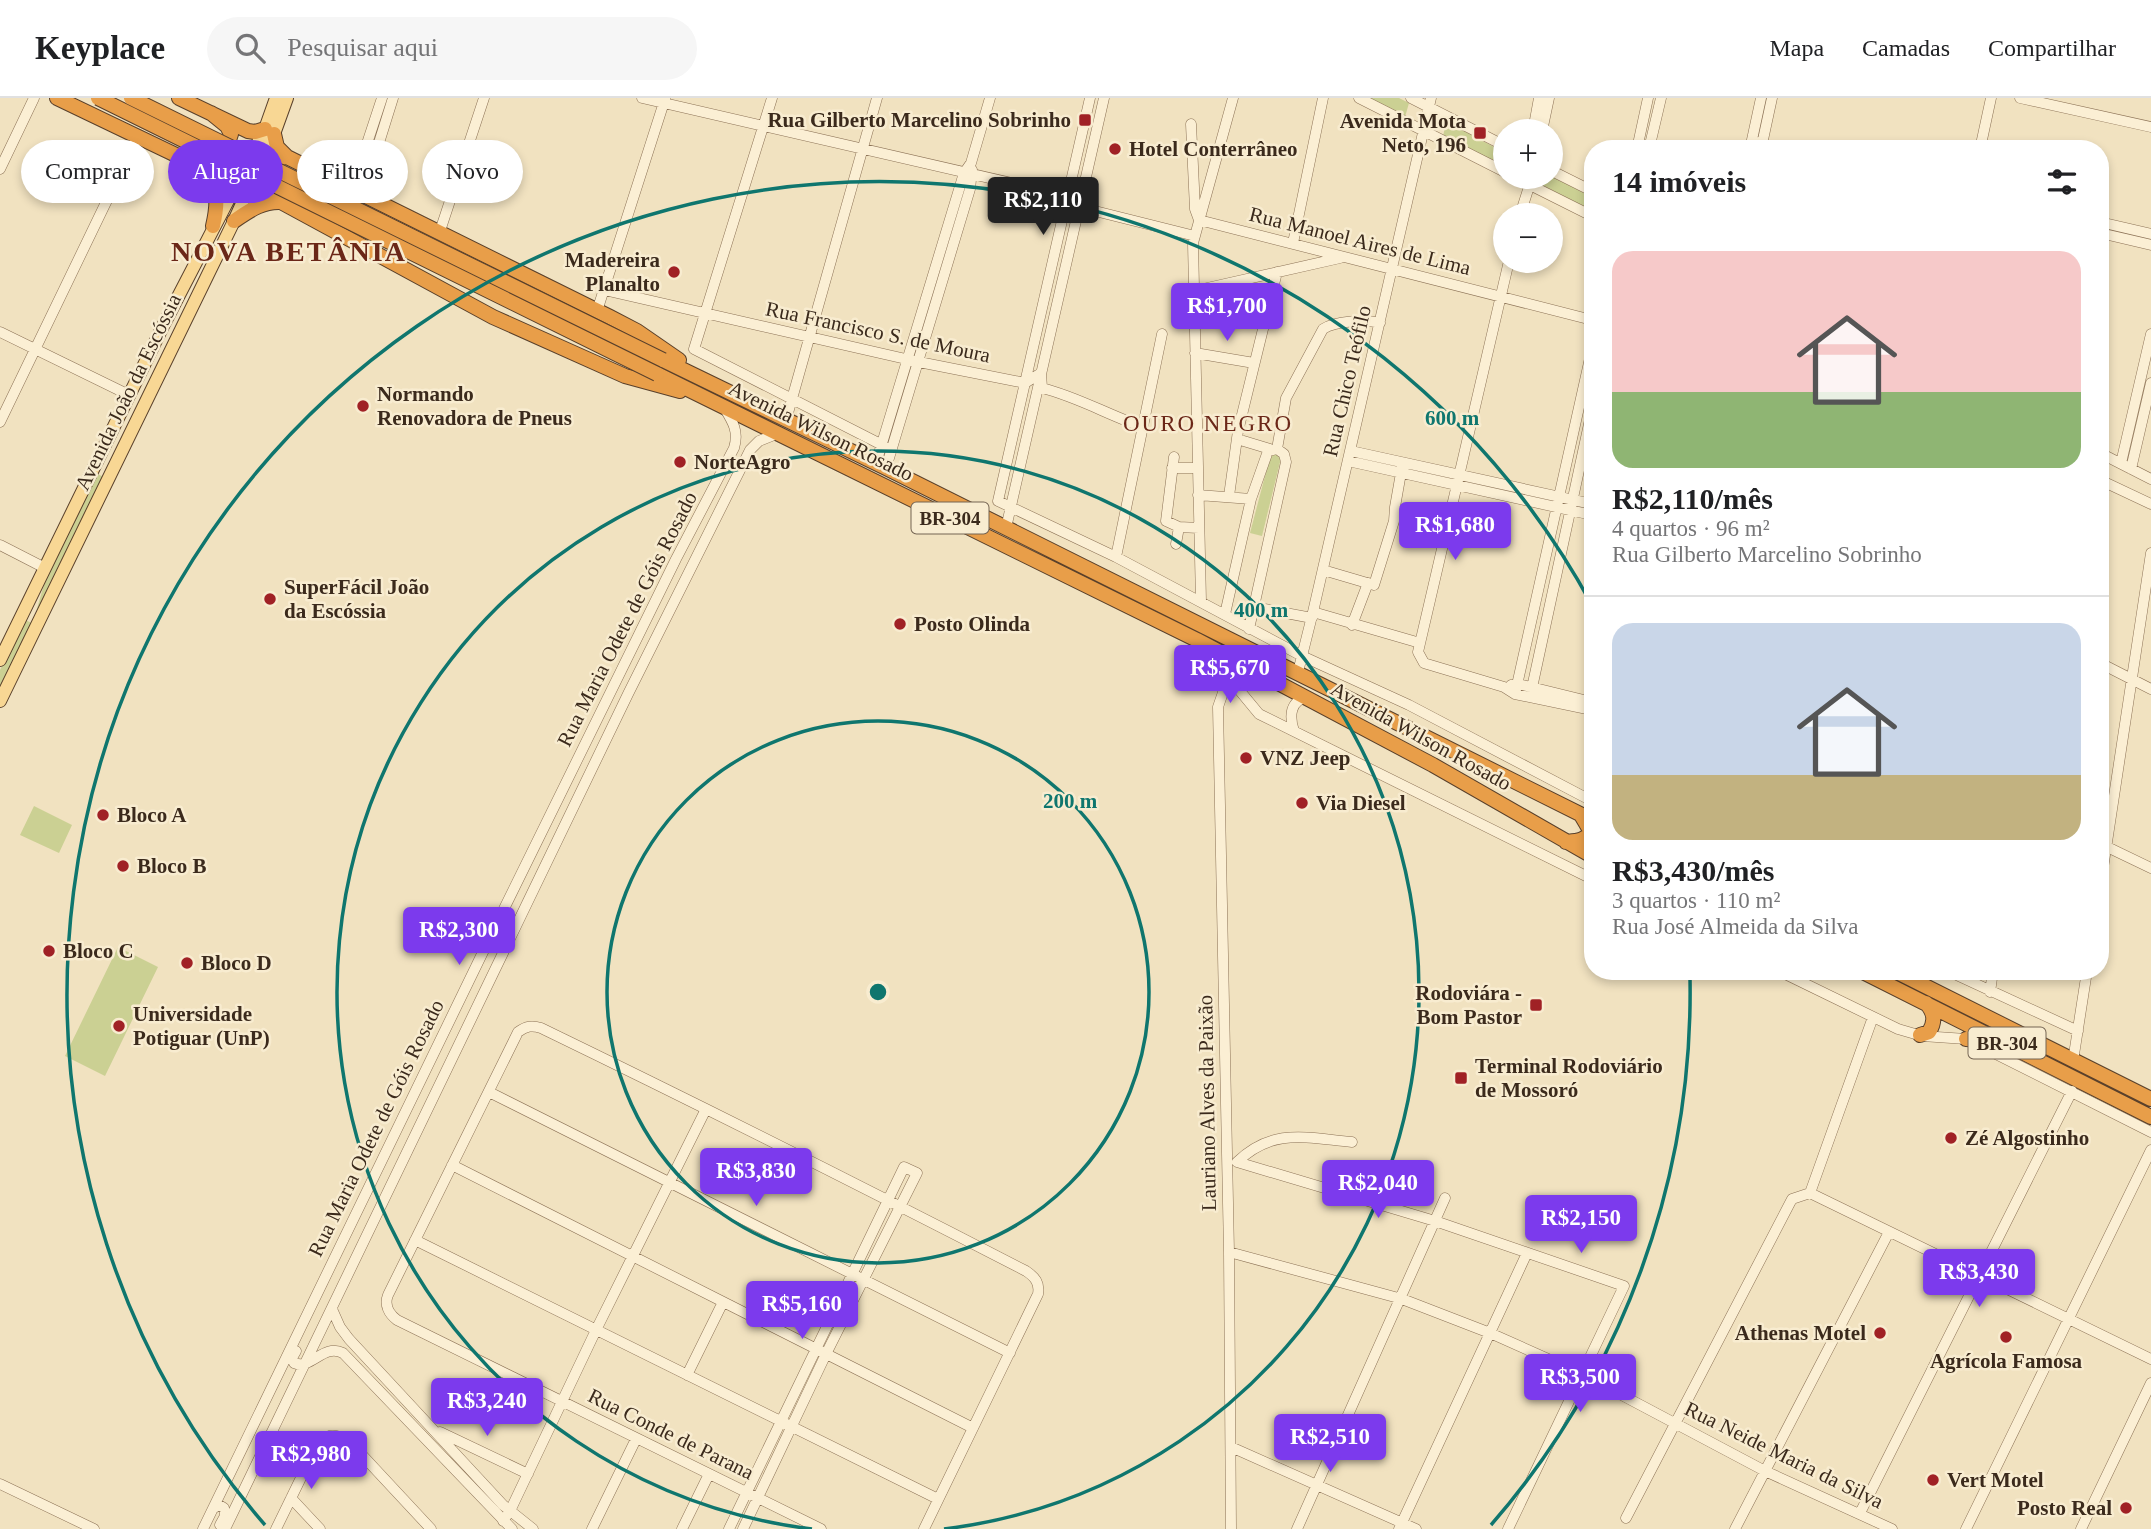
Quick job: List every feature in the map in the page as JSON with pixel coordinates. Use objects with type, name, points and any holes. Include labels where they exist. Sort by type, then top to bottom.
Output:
[{"type":"highway","points":[[57,98],[168,150]]},
{"type":"highway","name":"Avenida Wilson Rosado","points":[[98,98],[657,374],[706,389],[786,420],[881,465],[1584,815]]},
{"type":"highway","name":"Avenida Wilson Rosado","points":[[131,98],[663,360],[706,389],[722,405],[1198,640],[1433,765],[1584,852]]},
{"type":"highway","points":[[178,98],[248,131],[270,132],[277,147],[297,162]]},
{"type":"highway","points":[[211,113],[230,130],[229,140]]},
{"type":"highway","points":[[283,158],[287,157]]},
{"type":"highway","points":[[213,226],[217,203]]},
{"type":"highway","points":[[234,221],[257,206],[275,203]]},
{"type":"highway","points":[[283,203],[493,317],[625,376],[653,386],[706,389]]},
{"type":"highway","points":[[381,203],[637,331],[706,389]]},
{"type":"highway","points":[[1566,842],[1584,839]]},
{"type":"highway","name":"BR-304","points":[[1880,980],[2151,1117]]},
{"type":"highway","name":"BR-304","points":[[1913,980],[2151,1100]]},
{"type":"highway","points":[[1920,1035],[1929,1032],[1933,1021],[1931,1010],[1925,1002]]},
{"type":"highway","points":[[1966,1039],[2006,1042]]},
{"type":"main road","name":"Avenida João da Escóssia","points":[[0,660],[213,226],[270,132],[276,98]]},
{"type":"main road","name":"Avenida João da Escóssia","points":[[0,701],[234,221],[270,132],[287,98]]},
{"type":"main road","points":[[153,383],[158,363],[174,330],[172,325],[164,324]]},
{"type":"main road","points":[[110,472],[104,470],[102,464],[117,421]]},
{"type":"main road","points":[[39,581],[39,593],[32,612],[34,618],[40,621]]},
{"type":"street","points":[[0,169],[34,98]]},
{"type":"street","points":[[371,140],[382,98]]},
{"type":"street","points":[[377,140],[393,98]]},
{"type":"street","points":[[440,231],[484,98]]},
{"type":"street","points":[[642,98],[665,100],[765,126],[1068,196],[1080,203],[1195,236]]},
{"type":"street","points":[[772,98],[694,349],[887,447]]},
{"type":"street","points":[[786,420],[877,98]]},
{"type":"street","points":[[881,465],[990,98]]},
{"type":"street","points":[[1090,98],[998,501],[1116,557],[1249,629],[1409,705],[1584,797]]},
{"type":"street","points":[[1006,528],[1104,98]]},
{"type":"street","points":[[1201,601],[1195,236],[1233,98]]},
{"type":"street","points":[[1293,243],[1323,98]]},
{"type":"street","points":[[1359,98],[1493,166]]},
{"type":"street","points":[[1411,98],[1430,103],[1493,139]]},
{"type":"street","points":[[1535,119],[1539,98]]},
{"type":"street","points":[[1545,119],[1549,98]]},
{"type":"street","points":[[1639,140],[1648,98]]},
{"type":"street","points":[[1652,140],[1661,98]]},
{"type":"street","points":[[1761,98],[1762,120]]},
{"type":"street","points":[[1757,140],[1762,120],[1772,98]]},
{"type":"street","points":[[1982,140],[1991,98]]},
{"type":"street","points":[[2020,98],[2151,127]]},
{"type":"street","points":[[597,311],[665,100]]},
{"type":"street","name":"Rua Chico Teófilo","points":[[1298,672],[1430,103]]},
{"type":"street","points":[[1191,124],[1195,209],[1199,220]]},
{"type":"street","points":[[1642,125],[1654,129]]},
{"type":"street","points":[[0,422],[138,136]]},
{"type":"street","points":[[1563,176],[1584,187]]},
{"type":"street","points":[[1542,189],[1584,212]]},
{"type":"street","name":"Rua Manoel Aires de Lima","points":[[1199,220],[1584,318]]},
{"type":"street","points":[[2109,224],[2151,233]]},
{"type":"street","points":[[2109,235],[2151,245]]},
{"type":"street","points":[[1194,291],[1343,257]]},
{"type":"street","points":[[1054,258],[1066,262]]},
{"type":"street","points":[[1229,496],[1237,439],[1277,272]]},
{"type":"street","points":[[1506,273],[1418,652],[1424,663],[1504,687],[1584,701]]},
{"type":"street","name":"Rua Francisco S. de Moura","points":[[604,289],[913,361],[1025,383]]},
{"type":"street","points":[[1225,614],[1251,499],[1264,460],[1274,449],[1286,398],[1323,329],[1329,325],[1363,319],[1380,323]]},
{"type":"street","points":[[0,332],[129,395]]},
{"type":"street","points":[[1116,557],[1162,334]]},
{"type":"street","points":[[2126,466],[2150,338]]},
{"type":"street","points":[[1195,353],[1254,363]]},
{"type":"street","points":[[1025,383],[1041,373]]},
{"type":"street","points":[[1041,373],[1042,388],[1069,395],[1143,427]]},
{"type":"street","points":[[2126,466],[2151,383]]},
{"type":"street","points":[[1517,689],[1584,385]]},
{"type":"street","name":"Rua Maria Odete de Góis Rosado","points":[[203,1529],[667,577],[736,443],[735,427],[722,405]]},
{"type":"street","name":"Rua Maria Odete de Góis Rosado","points":[[225,1529],[628,694],[750,450],[759,441],[779,433]]},
{"type":"street","points":[[1237,439],[1274,449],[1284,454],[1286,462],[1249,629]]},
{"type":"street","points":[[1531,692],[1584,448]]},
{"type":"street","points":[[1349,456],[1572,505],[1584,505]]},
{"type":"street","points":[[1174,457],[1165,517],[1168,523],[1179,527],[1199,528]]},
{"type":"street","points":[[2109,458],[2151,479]]},
{"type":"street","points":[[1323,570],[1374,584],[1394,521],[1402,467]]},
{"type":"street","points":[[1172,468],[1197,468]]},
{"type":"street","points":[[2109,484],[2151,504]]},
{"type":"street","points":[[1198,495],[1251,499]]},
{"type":"street","points":[[1572,505],[1584,511]]},
{"type":"street","points":[[1176,544],[1179,527]]},
{"type":"street","points":[[0,545],[45,568]]},
{"type":"street","points":[[2109,811],[2151,553]]},
{"type":"street","points":[[664,623],[688,564],[680,560],[667,577]]},
{"type":"street","points":[[1352,625],[1368,583]]},
{"type":"street","points":[[1254,607],[1313,615],[1420,643]]},
{"type":"street","points":[[1198,640],[1259,714],[1584,875]]},
{"type":"street","points":[[625,664],[609,707],[616,709],[628,694]]},
{"type":"street","points":[[2109,668],[2151,689]]},
{"type":"street","name":"Lauriano Alves da Paixão","points":[[1228,678],[1218,708],[1229,1252],[1231,1529]]},
{"type":"street","points":[[1531,692],[1584,708]]},
{"type":"street","points":[[1294,731],[1291,722],[1293,704],[1298,699],[1307,697]]},
{"type":"street","points":[[2109,848],[2151,868]]},
{"type":"street","points":[[1797,980],[1898,1029],[1920,1035],[1966,1039],[2151,1132]]},
{"type":"street","points":[[1966,980],[2078,1031]]},
{"type":"street","points":[[1990,992],[1992,980]]},
{"type":"street","points":[[2073,1061],[2086,980]]},
{"type":"street","points":[[1810,1193],[1873,1017]]},
{"type":"street","name":"Rua Conde de Parana","points":[[821,1529],[397,1320],[389,1313],[386,1300],[388,1295],[518,1032],[533,1026],[888,1199],[1026,1271],[1035,1278],[1040,1287],[1010,1353]]},
{"type":"street","points":[[1860,1513],[2072,1091]]},
{"type":"street","points":[[489,1092],[1010,1353],[925,1529]]},
{"type":"street","points":[[507,1525],[510,1511],[596,1329],[706,1109]]},
{"type":"street","points":[[1352,1142],[1296,1137],[1271,1139],[1251,1148],[1237,1162],[1435,1221],[1624,1286],[1507,1529]]},
{"type":"street","points":[[1966,1529],[2151,1150]]},
{"type":"street","points":[[452,1165],[973,1428]]},
{"type":"street","points":[[729,1529],[904,1167],[917,1173],[743,1529]]},
{"type":"street","points":[[1626,1518],[1792,1199],[1810,1193],[2151,1359]]},
{"type":"street","points":[[1297,1529],[1445,1198]]},
{"type":"street","points":[[1735,1529],[1889,1232]]},
{"type":"street","points":[[415,1240],[939,1499]]},
{"type":"street","name":"Rua Neide Maria da Silva","points":[[1229,1252],[1402,1299],[1490,1333],[1582,1374],[1765,1471],[1892,1529]]},
{"type":"street","points":[[1401,1526],[1527,1253]]},
{"type":"street","points":[[687,1375],[723,1302]]},
{"type":"street","points":[[332,1309],[340,1328],[510,1511],[533,1529]]},
{"type":"street","points":[[310,1312],[309,1325],[292,1358],[294,1363],[304,1364],[327,1350],[343,1353],[507,1525]]},
{"type":"street","points":[[2081,1529],[2151,1383]]},
{"type":"street","points":[[433,1429],[528,1474]]},
{"type":"street","points":[[276,1529],[314,1449],[320,1440],[329,1434],[350,1443],[431,1529]]},
{"type":"street","points":[[592,1529],[636,1439]]},
{"type":"street","points":[[1231,1447],[1401,1526],[1416,1529]]},
{"type":"street","points":[[682,1529],[709,1474]]},
{"type":"street","points":[[0,1484],[94,1529]]},
{"type":"street","points":[[291,1498],[320,1529]]},
{"type":"street","points":[[214,1508],[219,1505],[224,1508],[225,1516],[219,1529]]},
{"type":"green space","points":[[1367,98],[1399,98],[1409,103],[1405,117]]},
{"type":"green space","points":[[1446,121],[1493,146],[1493,161],[1443,137]]},
{"type":"green space","points":[[1563,181],[1584,193],[1584,207],[1550,189],[1563,189]]},
{"type":"green space","points":[[1276,454],[1281,458],[1262,536],[1250,533],[1270,457]]},
{"type":"green space","points":[[97,474],[102,478],[36,612],[48,571]]},
{"type":"green space","points":[[25,620],[32,623],[0,688],[0,670]]},
{"type":"green space","points":[[34,806],[72,825],[59,853],[20,835]]},
{"type":"green space","points":[[118,947],[158,967],[105,1076],[65,1056]]},
{"type":"place","name":"Rua Gilberto Marcelino Sobrinho","points":[[1085,120]]},
{"type":"place","name":"Avenida Mota Neto, 196","points":[[1480,133]]},
{"type":"place","name":"Hotel Conterrâneo","points":[[1115,149]]},
{"type":"place","name":"Madereira Planalto","points":[[674,272]]},
{"type":"place","name":"Normando Renovadora de Pneus","points":[[363,406]]},
{"type":"place","name":"NorteAgro","points":[[680,462]]},
{"type":"place","name":"SuperFácil João da Escóssia","points":[[270,599]]},
{"type":"place","name":"Posto Olinda","points":[[900,624]]},
{"type":"place","name":"VNZ Jeep","points":[[1246,758]]},
{"type":"place","name":"Via Diesel","points":[[1302,803]]},
{"type":"place","name":"Bloco A","points":[[103,815]]},
{"type":"place","name":"Bloco B","points":[[123,866]]},
{"type":"place","name":"Bloco C","points":[[49,951]]},
{"type":"place","name":"Bloco D","points":[[187,963]]},
{"type":"place","name":"Rodoviára - Bom Pastor","points":[[1536,1005]]},
{"type":"place","name":"Universidade Potiguar (UnP)","points":[[119,1026]]},
{"type":"place","name":"Terminal Rodoviário de Mossoró","points":[[1461,1078]]},
{"type":"place","name":"Zé Algostinho","points":[[1951,1138]]},
{"type":"place","name":"Athenas Motel","points":[[1880,1333]]},
{"type":"place","name":"Agrícola Famosa","points":[[2006,1337]]},
{"type":"place","name":"Vert Motel","points":[[1933,1480]]},
{"type":"place","name":"Posto Real","points":[[2126,1508]]},
{"type":"district","name":"NOVA BETÂNIA","points":[[289,251]]},
{"type":"district","name":"OURO NEGRO","points":[[1208,423]]}]
